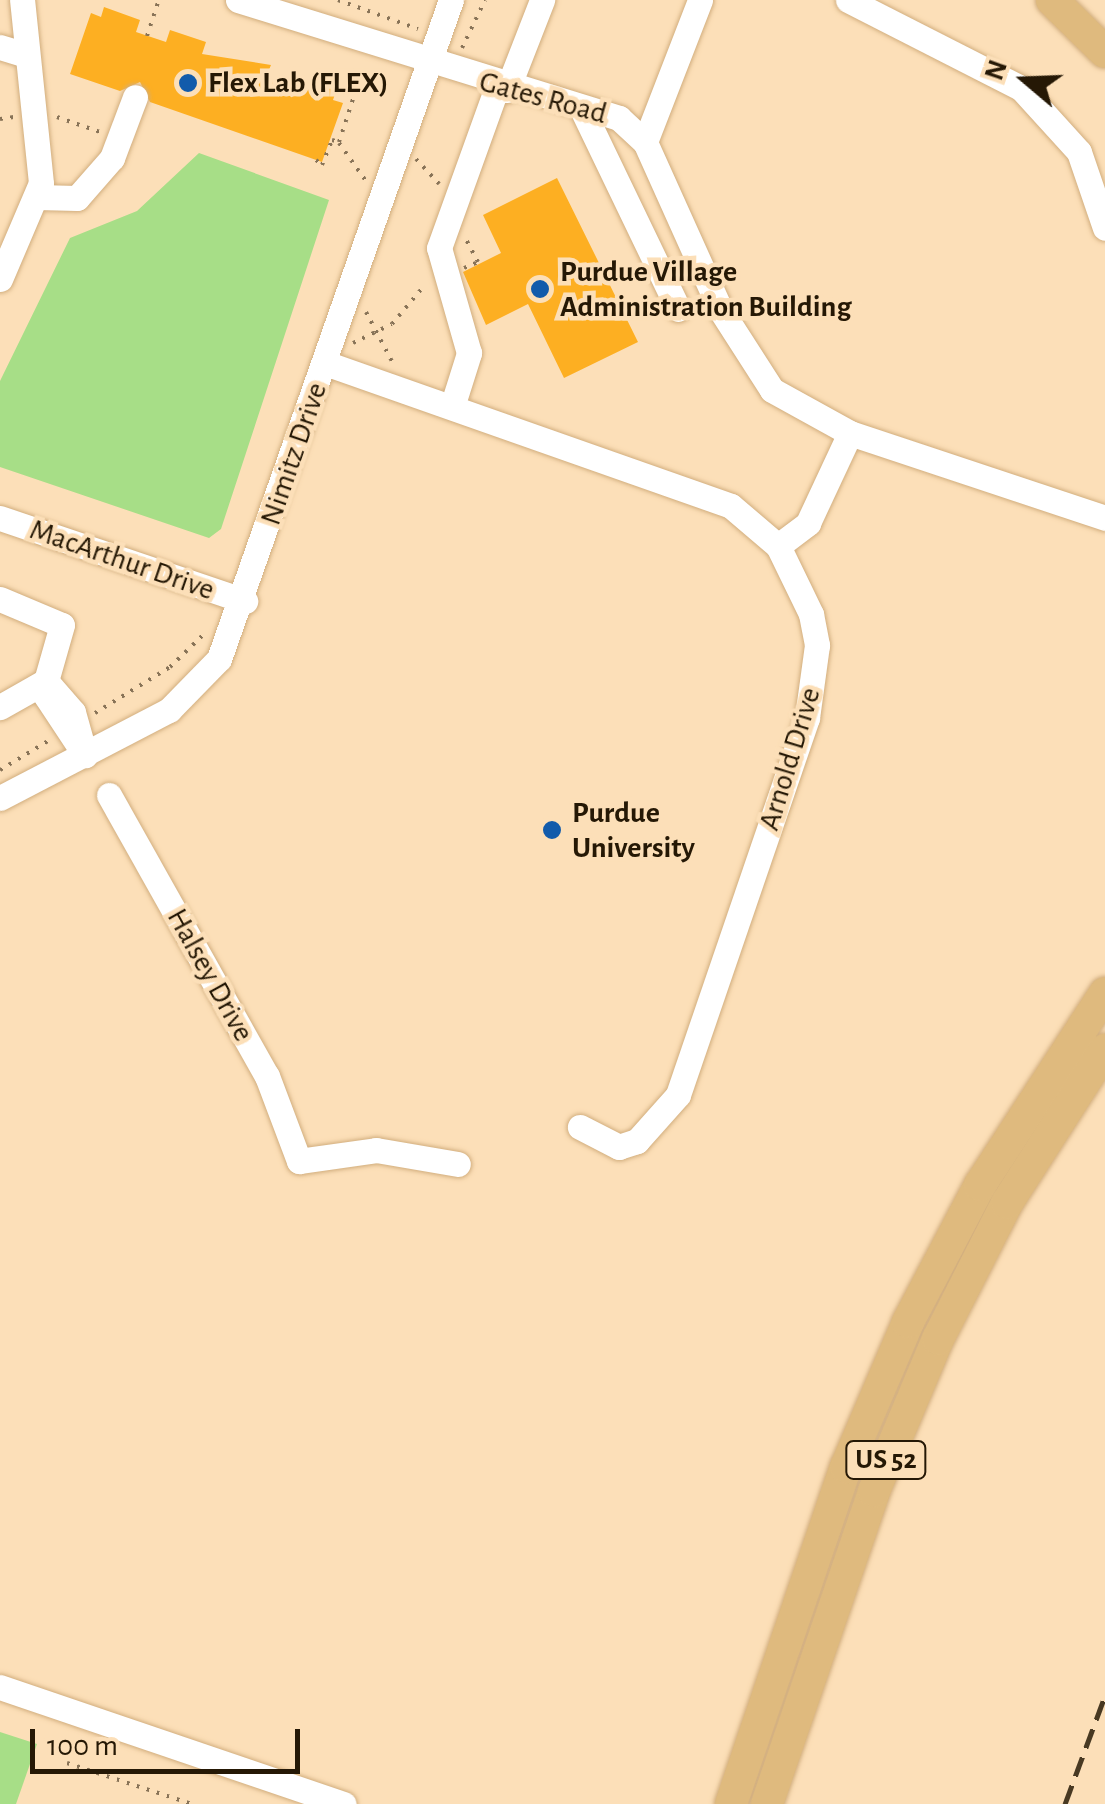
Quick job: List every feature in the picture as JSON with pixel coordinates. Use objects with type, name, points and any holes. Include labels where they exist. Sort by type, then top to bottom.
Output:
[{"type":"main road","points":[[1052,0],[1105,52]]},
{"type":"main road","name":"US 52","points":[[731,1804],[841,1483],[908,1322],[990,1168],[1105,993]]},
{"type":"main road","name":"US 52","points":[[767,1804],[924,1369],[1008,1203],[1105,1050]]},
{"type":"street","points":[[0,279],[37,197],[41,143],[26,56],[22,0]]},
{"type":"street","name":"Gates Road","points":[[238,0],[422,64],[619,118],[645,142],[749,364],[772,390],[850,433],[1105,518]]},
{"type":"street","name":"Nimitz Drive","points":[[0,798],[85,756],[198,686],[324,363],[422,64],[451,0]]},
{"type":"street","points":[[452,408],[469,353],[438,259],[454,203],[542,0]]},
{"type":"street","points":[[645,142],[700,0]]},
{"type":"street","points":[[848,0],[1021,88],[1079,152],[1105,228]]},
{"type":"street","points":[[0,47],[26,56]]},
{"type":"street","points":[[37,197],[77,198],[119,139],[136,97]]},
{"type":"street","points":[[581,106],[678,309]]},
{"type":"street","points":[[324,363],[704,492],[778,546],[808,523],[850,433]]},
{"type":"street","name":"MacArthur Drive","points":[[0,518],[234,598]]},
{"type":"street","name":"Arnold Drive","points":[[580,1127],[620,1147],[655,1129],[678,1095],[796,749],[817,644],[778,546]]},
{"type":"street","points":[[0,599],[60,619],[46,681],[85,756]]},
{"type":"street","points":[[0,706],[46,681]]},
{"type":"street","name":"Halsey Drive","points":[[109,795],[267,1076],[299,1161],[376,1150],[458,1164]]},
{"type":"street","points":[[0,1687],[344,1804]]},
{"type":"path","points":[[147,36],[159,0]]},
{"type":"path","points":[[338,0],[416,29]]},
{"type":"path","points":[[460,58],[485,0]]},
{"type":"path","points":[[364,68],[340,128],[338,153],[366,181]]},
{"type":"path","points":[[49,114],[119,139]]},
{"type":"path","points":[[316,160],[322,165],[332,140],[339,142]]},
{"type":"path","points":[[412,149],[426,176],[454,203],[478,263],[456,272]]},
{"type":"path","points":[[349,345],[377,333],[424,286]]},
{"type":"path","points":[[362,304],[396,369]]},
{"type":"path","points":[[0,770],[188,652],[234,598]]},
{"type":"path","points":[[68,1763],[192,1804]]},
{"type":"green space","points":[[199,153],[329,200],[221,529],[209,538],[0,467],[0,381],[70,238],[137,211]]},
{"type":"green space","points":[[0,1732],[37,1744],[16,1804],[0,1804]]},
{"type":"building","name":"Flex Lab (FLEX)","points":[[104,7],[140,20],[136,32],[166,42],[170,30],[206,42],[202,54],[271,65],[266,77],[337,88],[333,100],[343,103],[322,162],[150,102],[140,82],[120,91],[70,74],[91,13],[101,17]]},
{"type":"building","name":"Purdue Village Administration Building","points":[[557,178],[638,342],[564,378],[528,304],[486,325],[463,272],[501,253],[483,215]]},
{"type":"railway","points":[[1065,1804],[1105,1696]]},
{"type":"place","name":"Flex Lab (FLEX)","points":[[188,83]]},
{"type":"place","name":"Purdue Village Administration Building","points":[[540,289]]},
{"type":"place","name":"Purdue University","points":[[552,830]]}]
